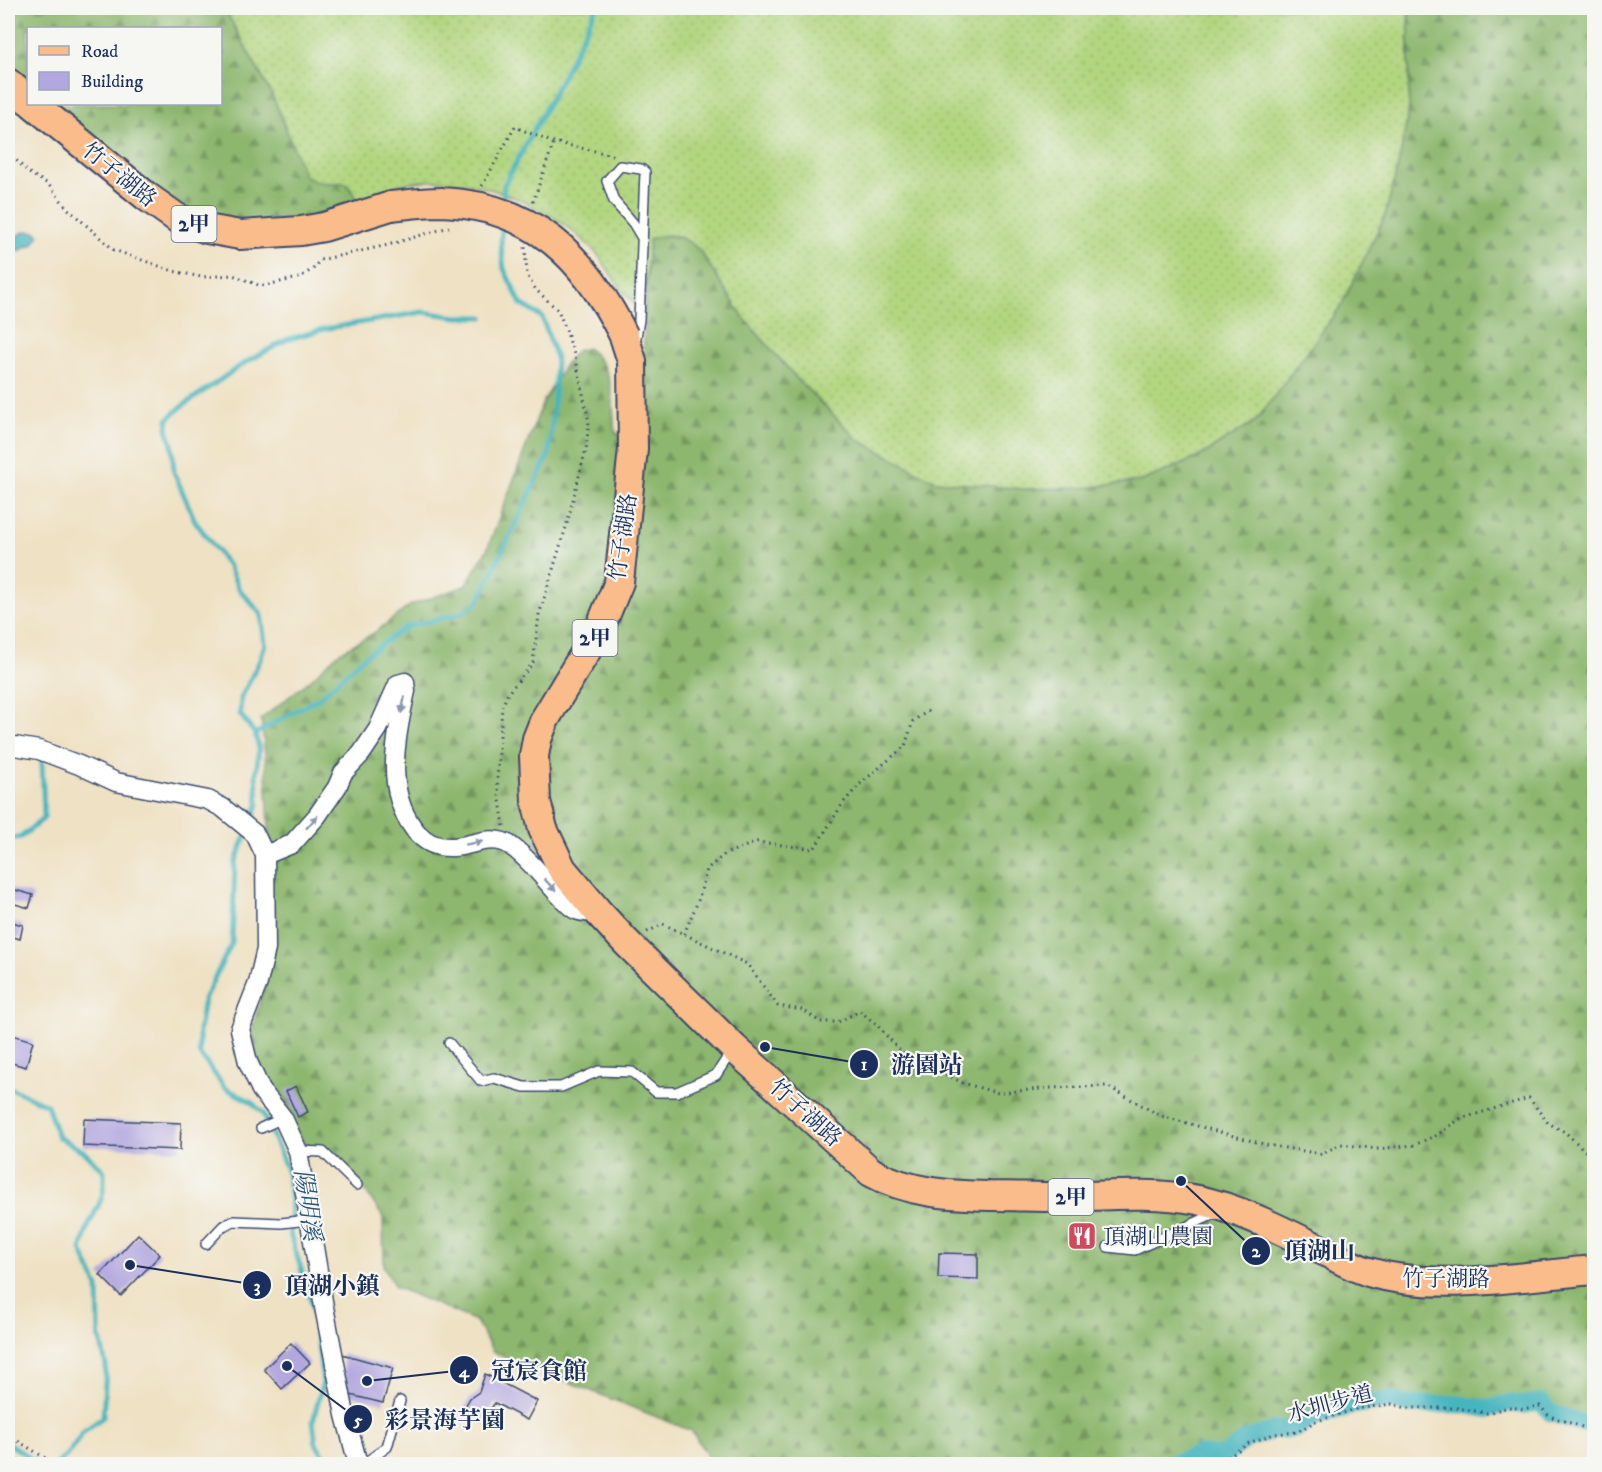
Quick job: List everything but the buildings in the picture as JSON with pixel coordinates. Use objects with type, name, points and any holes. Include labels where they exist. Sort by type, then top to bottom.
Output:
[{"type":"main road","points":[[8,83],[27,99]]},
{"type":"main road","name":"竹子湖路","points":[[34,105],[146,196],[177,218],[207,229],[240,235],[301,231],[324,227],[391,206],[441,202],[473,206],[527,223],[566,250],[588,275],[609,307],[628,348],[633,449],[619,582],[599,630],[545,719],[537,738],[534,756],[536,801],[543,829],[562,869],[598,914],[734,1048],[871,1172],[887,1181],[911,1189],[962,1195],[1057,1197],[1126,1195],[1199,1201],[1270,1226],[1367,1271],[1398,1280],[1456,1281],[1594,1270]]},
{"type":"street","points":[[265,855],[292,844],[318,816],[343,773],[361,754],[378,729],[398,684],[405,682],[406,691],[396,751],[396,786],[406,818],[419,836],[434,846],[453,847],[494,840],[509,844],[528,860],[574,910],[598,914]]},
{"type":"street","points":[[8,745],[39,750],[116,782],[208,800],[223,808],[248,829],[265,855],[266,949],[258,983],[240,1029],[248,1062],[261,1090],[283,1118],[298,1151],[304,1220],[345,1415],[358,1464]]},
{"type":"lane","points":[[628,348],[639,320],[645,172],[641,169],[620,166],[607,181],[614,201],[633,223],[642,238]]},
{"type":"lane","points":[[449,1043],[481,1081],[494,1078],[524,1087],[561,1087],[599,1071],[632,1072],[656,1092],[677,1092],[716,1075],[734,1048]]},
{"type":"lane","points":[[261,1128],[283,1118]]},
{"type":"lane","points":[[298,1151],[323,1152],[357,1185]]},
{"type":"lane","points":[[1108,1247],[1135,1250],[1227,1209]]},
{"type":"lane","points":[[206,1244],[223,1226],[234,1221],[281,1223],[304,1220]]},
{"type":"lane","points":[[358,1464],[365,1463],[387,1447],[400,1401]]},
{"type":"path","points":[[519,128],[552,142],[608,155],[618,154],[620,166]]},
{"type":"path","points":[[530,211],[552,142]]},
{"type":"path","points":[[509,844],[502,820],[497,781],[502,707],[508,693],[532,663],[539,615],[566,527],[586,449],[589,422],[576,360],[558,310],[537,290],[527,276],[524,258],[525,240]]},
{"type":"path","points":[[684,934],[698,901],[707,869],[725,854],[756,842],[813,849],[843,803],[860,784],[904,746],[913,721],[930,710]]},
{"type":"path","points":[[626,942],[663,924],[747,964],[778,1006],[803,1010],[820,1022],[838,1022],[860,1011],[878,1026],[901,1052],[963,1083],[998,1093],[1107,1086],[1161,1116],[1267,1145],[1321,1154],[1341,1144],[1377,1149],[1414,1145],[1437,1135],[1460,1119],[1529,1098],[1548,1123],[1565,1132],[1594,1159]]},
{"type":"path","name":"水圳步道","points":[[1181,1464],[1200,1458],[1221,1459],[1230,1456],[1249,1443],[1274,1434],[1297,1432],[1314,1422],[1356,1409],[1391,1404],[1407,1408],[1458,1408],[1487,1413],[1509,1407],[1523,1409],[1540,1406],[1549,1416],[1594,1431]]},
{"type":"path","points":[[8,1435],[54,1464]]},
{"type":"path","points":[[8,1454],[26,1464]]},
{"type":"path","points":[[1221,1459],[1222,1464]]},
{"type":"green space","points":[[8,8],[224,8],[274,99],[304,175],[319,182],[346,183],[358,201],[323,215],[249,224],[207,220],[145,184],[49,105],[222,105],[222,27],[27,27],[27,87],[8,71]]},
{"type":"green space","points":[[224,8],[1409,8],[1409,110],[1385,216],[1341,306],[1257,420],[1199,457],[1142,481],[1083,488],[1023,489],[935,481],[857,439],[798,380],[743,317],[700,251],[678,236],[668,235],[649,239],[644,314],[620,287],[596,253],[578,236],[536,208],[512,197],[463,183],[438,181],[407,183],[358,201],[350,187],[321,182],[304,175],[274,99]]},
{"type":"green space","points":[[1409,8],[1594,8],[1594,1428],[1567,1413],[1534,1403],[1357,1407],[1316,1419],[1283,1422],[1209,1452],[1161,1464],[712,1464],[692,1431],[493,1352],[476,1321],[395,1287],[384,1267],[383,1217],[358,1180],[302,1141],[270,1088],[256,1059],[250,1035],[265,985],[271,866],[265,751],[261,719],[309,681],[340,652],[374,633],[411,605],[465,586],[487,550],[543,402],[566,363],[576,351],[587,348],[596,355],[607,373],[613,404],[614,426],[616,433],[623,436],[643,364],[649,239],[656,237],[670,236],[683,239],[700,251],[743,317],[798,380],[857,439],[935,481],[1023,489],[1083,488],[1142,481],[1199,457],[1257,420],[1341,306],[1385,216],[1409,110]]},
{"type":"water","points":[[25,231],[37,232],[39,235],[32,245],[17,252],[10,240]]},
{"type":"waterway","points":[[503,205],[504,185],[564,74],[596,8]]},
{"type":"waterway","points":[[255,734],[319,698],[365,656],[406,627],[463,613],[478,602],[549,454],[555,386],[556,358],[542,317],[521,304],[504,269],[501,245],[502,223]]},
{"type":"waterway","name":"陽明溪","points":[[331,1464],[316,1444],[313,1421],[323,1382],[312,1303],[290,1234],[291,1201],[287,1170],[263,1113],[250,1101],[225,1088],[199,1053],[199,1031],[204,999],[232,943],[235,863],[258,805],[256,775],[259,748],[255,734],[240,714],[241,698],[260,660],[265,644],[261,614],[239,589],[229,567],[195,521],[174,472],[172,444],[167,429],[168,419],[181,407],[243,364],[286,340],[324,329],[423,312],[457,317],[483,317]]},
{"type":"waterway","points":[[8,839],[21,837],[44,818],[42,761]]},
{"type":"waterway","points":[[8,1087],[47,1105],[58,1137],[83,1151],[104,1171],[102,1195],[81,1250],[98,1287],[99,1334],[106,1366],[103,1417],[84,1431],[68,1454],[57,1464]]},
{"type":"waterway","points":[[1172,1464],[1200,1454],[1220,1456],[1247,1439],[1274,1430],[1296,1429],[1312,1418],[1355,1405],[1391,1400],[1407,1405],[1458,1404],[1487,1409],[1509,1403],[1523,1405],[1541,1402],[1551,1413],[1594,1427]]},
{"type":"waterway","points":[[8,1443],[39,1464]]},
{"type":"place","name":"游園站","points":[[765,1047]]},
{"type":"place","name":"頂湖山","points":[[1181,1181]]},
{"type":"place","name":"頂湖山農園","points":[[1082,1236]]},
{"type":"place","name":"頂湖小鎮","points":[[130,1265]]},
{"type":"place","name":"彩景海芋園","points":[[287,1366]]},
{"type":"place","name":"冠宸食館","points":[[367,1381]]}]
